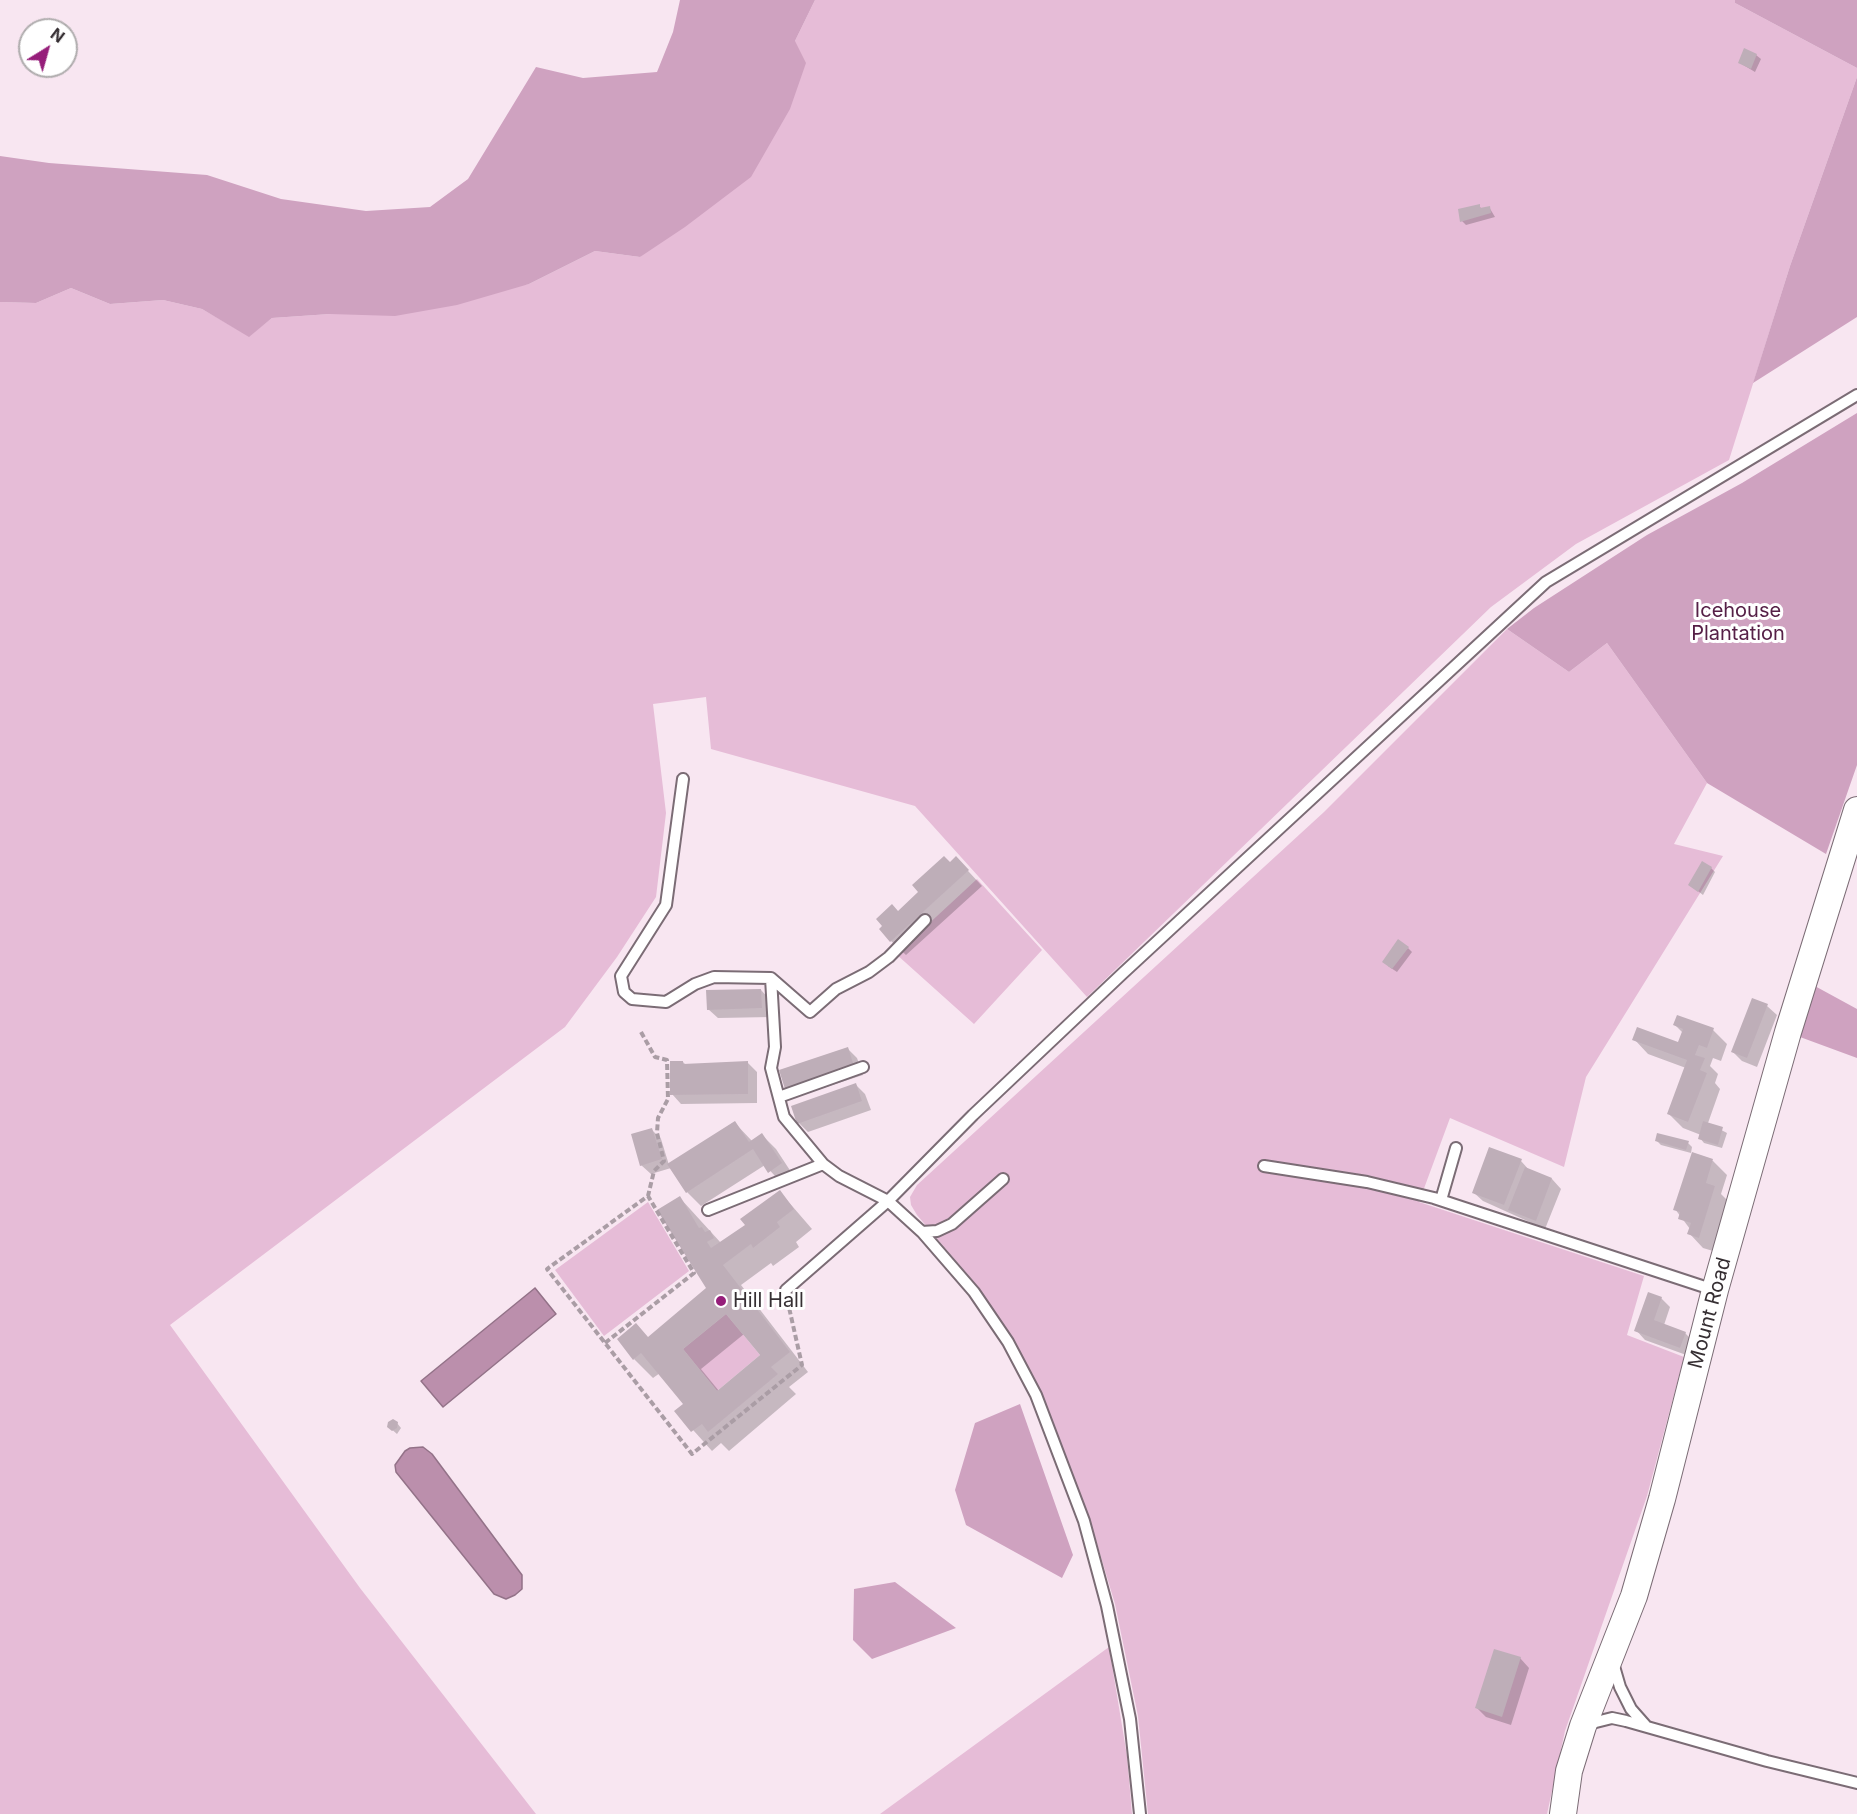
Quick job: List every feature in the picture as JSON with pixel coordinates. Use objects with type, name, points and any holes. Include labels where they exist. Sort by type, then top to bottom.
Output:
[{"type":"street","name":"Mount Road","points":[[1563,1814],[1569,1771],[1583,1726],[1634,1596],[1662,1499],[1715,1290],[1788,1032],[1857,810]]},
{"type":"lane","points":[[786,1290],[888,1201],[973,1115],[1122,974],[1546,582],[1857,395]]},
{"type":"lane","points":[[683,779],[666,904],[621,976],[624,992],[633,999],[666,1002],[695,984],[714,977],[771,978],[810,1012],[836,989],[869,972],[889,957],[925,920]]},
{"type":"lane","points":[[771,978],[775,1047],[771,1068],[784,1117],[823,1164],[839,1176],[888,1201],[922,1232],[974,1292],[1008,1342],[1036,1395],[1084,1521],[1107,1606],[1130,1719],[1140,1814]]},
{"type":"lane","points":[[779,1097],[863,1067]]},
{"type":"lane","points":[[1442,1200],[1456,1148]]},
{"type":"lane","points":[[708,1210],[823,1164]]},
{"type":"lane","points":[[1264,1166],[1367,1182],[1442,1200],[1715,1290]]},
{"type":"lane","points":[[922,1232],[937,1231],[952,1224],[1003,1179]]},
{"type":"lane","points":[[1611,1657],[1620,1687],[1631,1709],[1646,1727]]},
{"type":"lane","points":[[1583,1726],[1593,1720],[1612,1718],[1857,1783]]},
{"type":"path","points":[[642,1032],[655,1057],[667,1060],[668,1099],[658,1118],[657,1133],[664,1161],[654,1171],[648,1196],[547,1269],[692,1454],[802,1365],[786,1290]]},
{"type":"path","points":[[605,1343],[694,1273],[648,1196]]},
{"type":"shaded area","points":[[815,0],[1735,0],[1735,3],[1857,68],[1857,77],[1790,266],[1729,460],[1576,544],[1491,607],[1087,997],[915,806],[711,749],[706,697],[653,704],[666,813],[656,897],[617,957],[565,1027],[170,1325],[360,1588],[536,1814],[0,1814],[0,302],[36,303],[71,288],[110,304],[163,300],[202,309],[249,336],[272,318],[330,314],[529,284],[595,251],[640,257],[795,41]]},
{"type":"shaded area","points":[[1507,629],[1569,672],[1607,643],[1707,783],[1674,844],[1723,856],[1586,1077],[1564,1167],[1450,1118],[1419,1202],[1644,1276],[1627,1335],[1684,1357],[1647,1496],[1565,1731],[1547,1814],[1148,1814],[1138,1716],[1115,1604],[1089,1517],[1040,1393],[1013,1339],[979,1288],[917,1215],[911,1205],[910,1197],[917,1185],[1324,812]]},
{"type":"shaded area","points":[[977,879],[1042,950],[974,1024],[896,954]]},
{"type":"shaded area","points":[[648,1202],[689,1271],[604,1336],[555,1270]]},
{"type":"shaded area","points":[[535,1288],[556,1314],[443,1407],[421,1381]]},
{"type":"shaded area","points":[[726,1314],[760,1355],[717,1391],[683,1349]]},
{"type":"shaded area","points":[[423,1447],[432,1454],[522,1575],[522,1589],[515,1595],[506,1599],[494,1594],[396,1472],[395,1465],[405,1451],[410,1448]]},
{"type":"shaded area","points":[[1109,1647],[1127,1756],[1132,1814],[880,1814]]},
{"type":"green space","points":[[680,0],[815,0],[795,41],[806,63],[790,109],[751,177],[685,227],[640,257],[595,251],[529,284],[457,305],[395,316],[330,314],[272,318],[249,337],[202,309],[163,300],[110,304],[71,288],[36,303],[0,302],[0,156],[49,163],[207,175],[281,199],[366,211],[430,207],[468,179],[536,67],[583,78],[657,72],[673,32]]},
{"type":"green space","points":[[1735,0],[1857,0],[1857,68],[1735,3]]},
{"type":"green space","points":[[1857,77],[1857,317],[1753,383],[1790,266]]},
{"type":"green space","name":"Icehouse Plantation","points":[[1857,413],[1857,765],[1826,854],[1707,783],[1607,643],[1569,672],[1507,629],[1534,608],[1647,535],[1742,483]]},
{"type":"green space","points":[[1813,985],[1857,1009],[1857,1058],[1800,1037]]},
{"type":"green space","points":[[1020,1404],[1073,1555],[1062,1578],[966,1525],[955,1490],[975,1423]]},
{"type":"green space","points":[[895,1582],[956,1628],[872,1659],[853,1640],[854,1589]]},
{"type":"building","points":[[1744,48],[1757,54],[1751,69],[1738,63]]},
{"type":"building","points":[[1480,204],[1480,208],[1490,206],[1491,213],[1460,222],[1458,209]]},
{"type":"building","points":[[944,856],[950,862],[956,856],[969,870],[890,942],[879,929],[882,926],[876,919],[892,904],[898,911],[918,892],[912,885]]},
{"type":"building","points":[[1702,861],[1712,867],[1698,892],[1688,885]]},
{"type":"building","points":[[1398,939],[1409,947],[1392,969],[1382,962]]},
{"type":"building","points":[[761,989],[762,1008],[707,1010],[706,990]]},
{"type":"building","points":[[1752,998],[1768,1004],[1747,1058],[1731,1052]]},
{"type":"building","points":[[1677,1015],[1714,1028],[1707,1048],[1699,1045],[1695,1055],[1705,1058],[1700,1070],[1707,1073],[1688,1122],[1667,1114],[1687,1060],[1632,1040],[1637,1027],[1678,1042],[1683,1029],[1673,1025]]},
{"type":"building","points":[[848,1047],[854,1066],[785,1089],[779,1070]]},
{"type":"building","points":[[670,1061],[683,1061],[683,1064],[748,1061],[748,1094],[670,1095]]},
{"type":"building","points":[[856,1083],[862,1101],[797,1124],[791,1106]]},
{"type":"building","points":[[735,1121],[749,1142],[762,1133],[782,1163],[768,1173],[753,1149],[686,1193],[667,1164]]},
{"type":"building","points":[[1703,1121],[1723,1127],[1718,1145],[1698,1139]]},
{"type":"building","points":[[652,1128],[662,1159],[640,1166],[631,1134]]},
{"type":"building","points":[[1657,1133],[1689,1141],[1686,1150],[1655,1141]]},
{"type":"building","points":[[1489,1147],[1522,1159],[1504,1205],[1472,1193]]},
{"type":"building","points":[[1692,1152],[1713,1159],[1706,1183],[1715,1186],[1699,1238],[1687,1234],[1691,1223],[1678,1219],[1680,1212],[1673,1210]]},
{"type":"building","points":[[1525,1167],[1552,1178],[1536,1221],[1508,1210]]},
{"type":"building","name":"Hill Hall","points":[[780,1190],[794,1209],[777,1222],[780,1227],[753,1248],[751,1244],[723,1265],[790,1352],[771,1367],[778,1374],[708,1432],[702,1424],[691,1432],[674,1411],[683,1404],[641,1353],[633,1360],[617,1339],[636,1323],[648,1337],[706,1288],[657,1210],[680,1196],[699,1228],[702,1227],[705,1232],[710,1230],[714,1238],[707,1242],[711,1248],[745,1225],[740,1219]],"holes":[[[726,1314],[760,1355],[717,1391],[683,1349]]]},
{"type":"building","points":[[1648,1292],[1662,1297],[1654,1320],[1686,1332],[1680,1348],[1634,1331]]},
{"type":"building","points":[[393,1419],[398,1422],[397,1428],[392,1431],[387,1427],[388,1422]]},
{"type":"building","points":[[1494,1649],[1521,1657],[1502,1717],[1475,1708]]},
{"type":"place","name":"Hill Hall","points":[[721,1301]]}]
